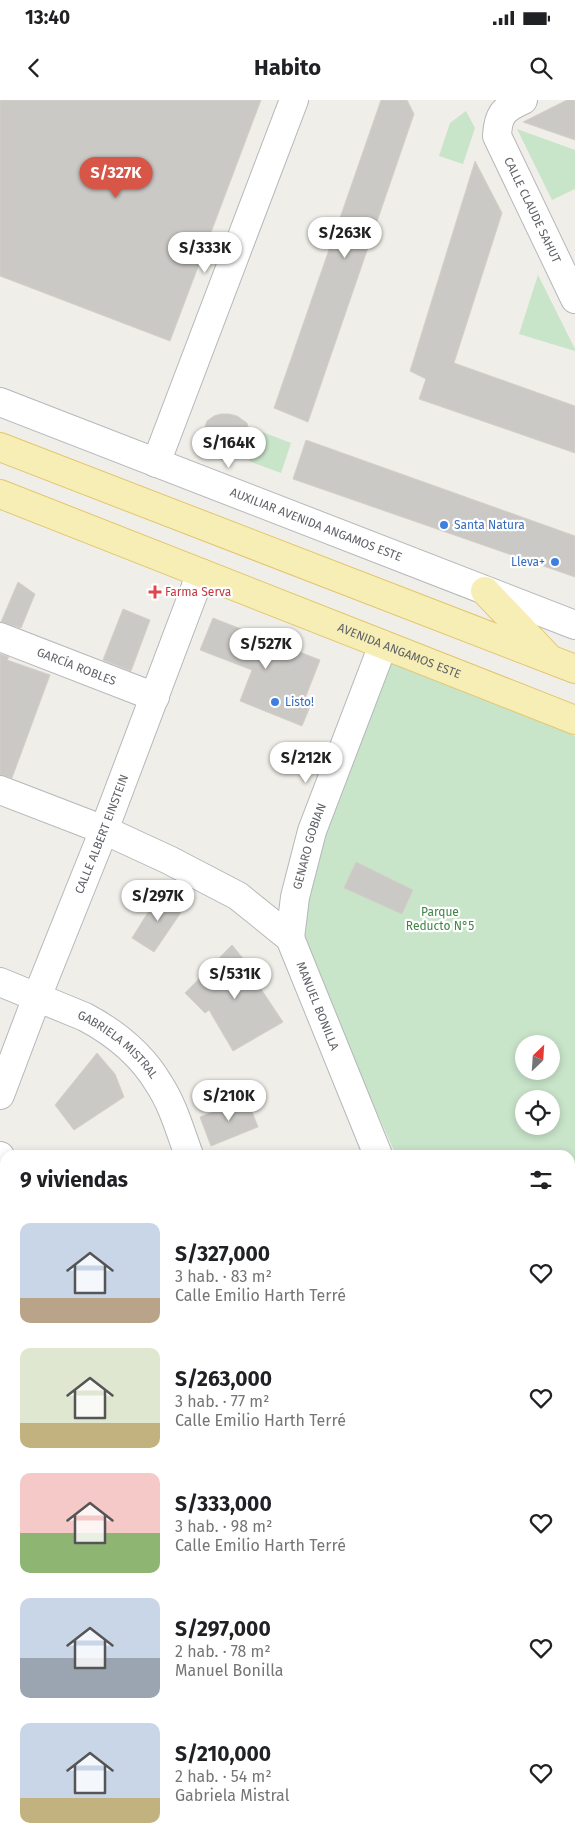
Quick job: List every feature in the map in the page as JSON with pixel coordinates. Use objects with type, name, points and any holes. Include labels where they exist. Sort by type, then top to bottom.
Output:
[{"type":"main road","points":[[0,447],[563,665]]},
{"type":"main road","name":"AVENIDA ANGAMOS ESTE","points":[[0,494],[575,720]]},
{"type":"main road","points":[[486,591],[563,665]]},
{"type":"street","points":[[156,463],[294,100]]},
{"type":"street","name":"CALLE CLAUDE SAHUT","points":[[522,100],[506,110],[498,120],[497,136],[575,298]]},
{"type":"street","name":"AUXILIAR AVENIDA ANGAMOS ESTE","points":[[0,402],[575,625]]},
{"type":"street","name":"CALLE ALBERT EINSTEIN","points":[[0,1095],[155,697],[200,573]]},
{"type":"street","name":"GARCÍA ROBLES","points":[[0,637],[155,697]]},
{"type":"street","name":"GENARO GOBIAN","points":[[290,938],[295,898],[312,831],[383,645]]},
{"type":"street","name":"MANUEL BONILLA","points":[[0,790],[104,830],[238,896],[290,938],[376,1150]]},
{"type":"street","name":"GABRIELA MISTRAL","points":[[0,982],[98,1024],[126,1045],[145,1063],[160,1084],[170,1104],[187,1150]]},
{"type":"green space","points":[[466,111],[475,128],[463,164],[439,156],[450,123]]},
{"type":"green space","points":[[517,129],[575,150],[575,189],[552,200]]},
{"type":"green space","points":[[538,275],[575,349],[575,351],[519,334]]},
{"type":"green space","points":[[260,431],[291,443],[281,473],[249,461]]},
{"type":"green space","name":"Parque Reducto N°5","points":[[383,659],[575,736],[575,1150],[394,1150],[304,950],[306,897],[319,831]]},
{"type":"building","points":[[0,100],[261,100],[170,341],[0,276]]},
{"type":"building","points":[[381,100],[407,100],[414,114],[308,422],[274,408]]},
{"type":"building","points":[[567,100],[575,100],[575,140],[523,122]]},
{"type":"building","points":[[475,161],[502,213],[454,363],[575,406],[575,453],[419,399],[426,379],[410,371]]},
{"type":"building","points":[[221,414],[237,416],[247,423],[250,436],[249,443],[246,450],[233,460],[226,461],[211,456],[202,443],[202,435],[207,421]]},
{"type":"building","points":[[306,440],[575,536],[575,577],[293,479]]},
{"type":"building","points":[[18,582],[35,594],[21,628],[1,622]]},
{"type":"building","points":[[123,609],[150,620],[131,671],[103,660]]},
{"type":"building","points":[[213,618],[320,660],[304,701],[311,704],[302,726],[240,701],[252,670],[200,650]]},
{"type":"building","points":[[0,654],[9,657],[7,660],[50,675],[12,778],[0,775]]},
{"type":"building","points":[[356,862],[413,890],[402,914],[344,888]]},
{"type":"building","points":[[160,893],[184,908],[154,952],[132,938]]},
{"type":"building","points":[[232,945],[254,972],[251,974],[283,1022],[233,1051],[209,1010],[205,1013],[185,993]]},
{"type":"building","points":[[97,1053],[115,1074],[124,1097],[74,1130],[55,1105]]},
{"type":"building","points":[[247,1099],[258,1127],[211,1146],[200,1117]]},
{"type":"place","name":"Santa Natura","points":[[444,525]]},
{"type":"place","name":"Lleva+","points":[[555,562]]},
{"type":"place","name":"Farma Serva","points":[[155,592]]},
{"type":"place","name":"Listo!","points":[[275,702]]}]
